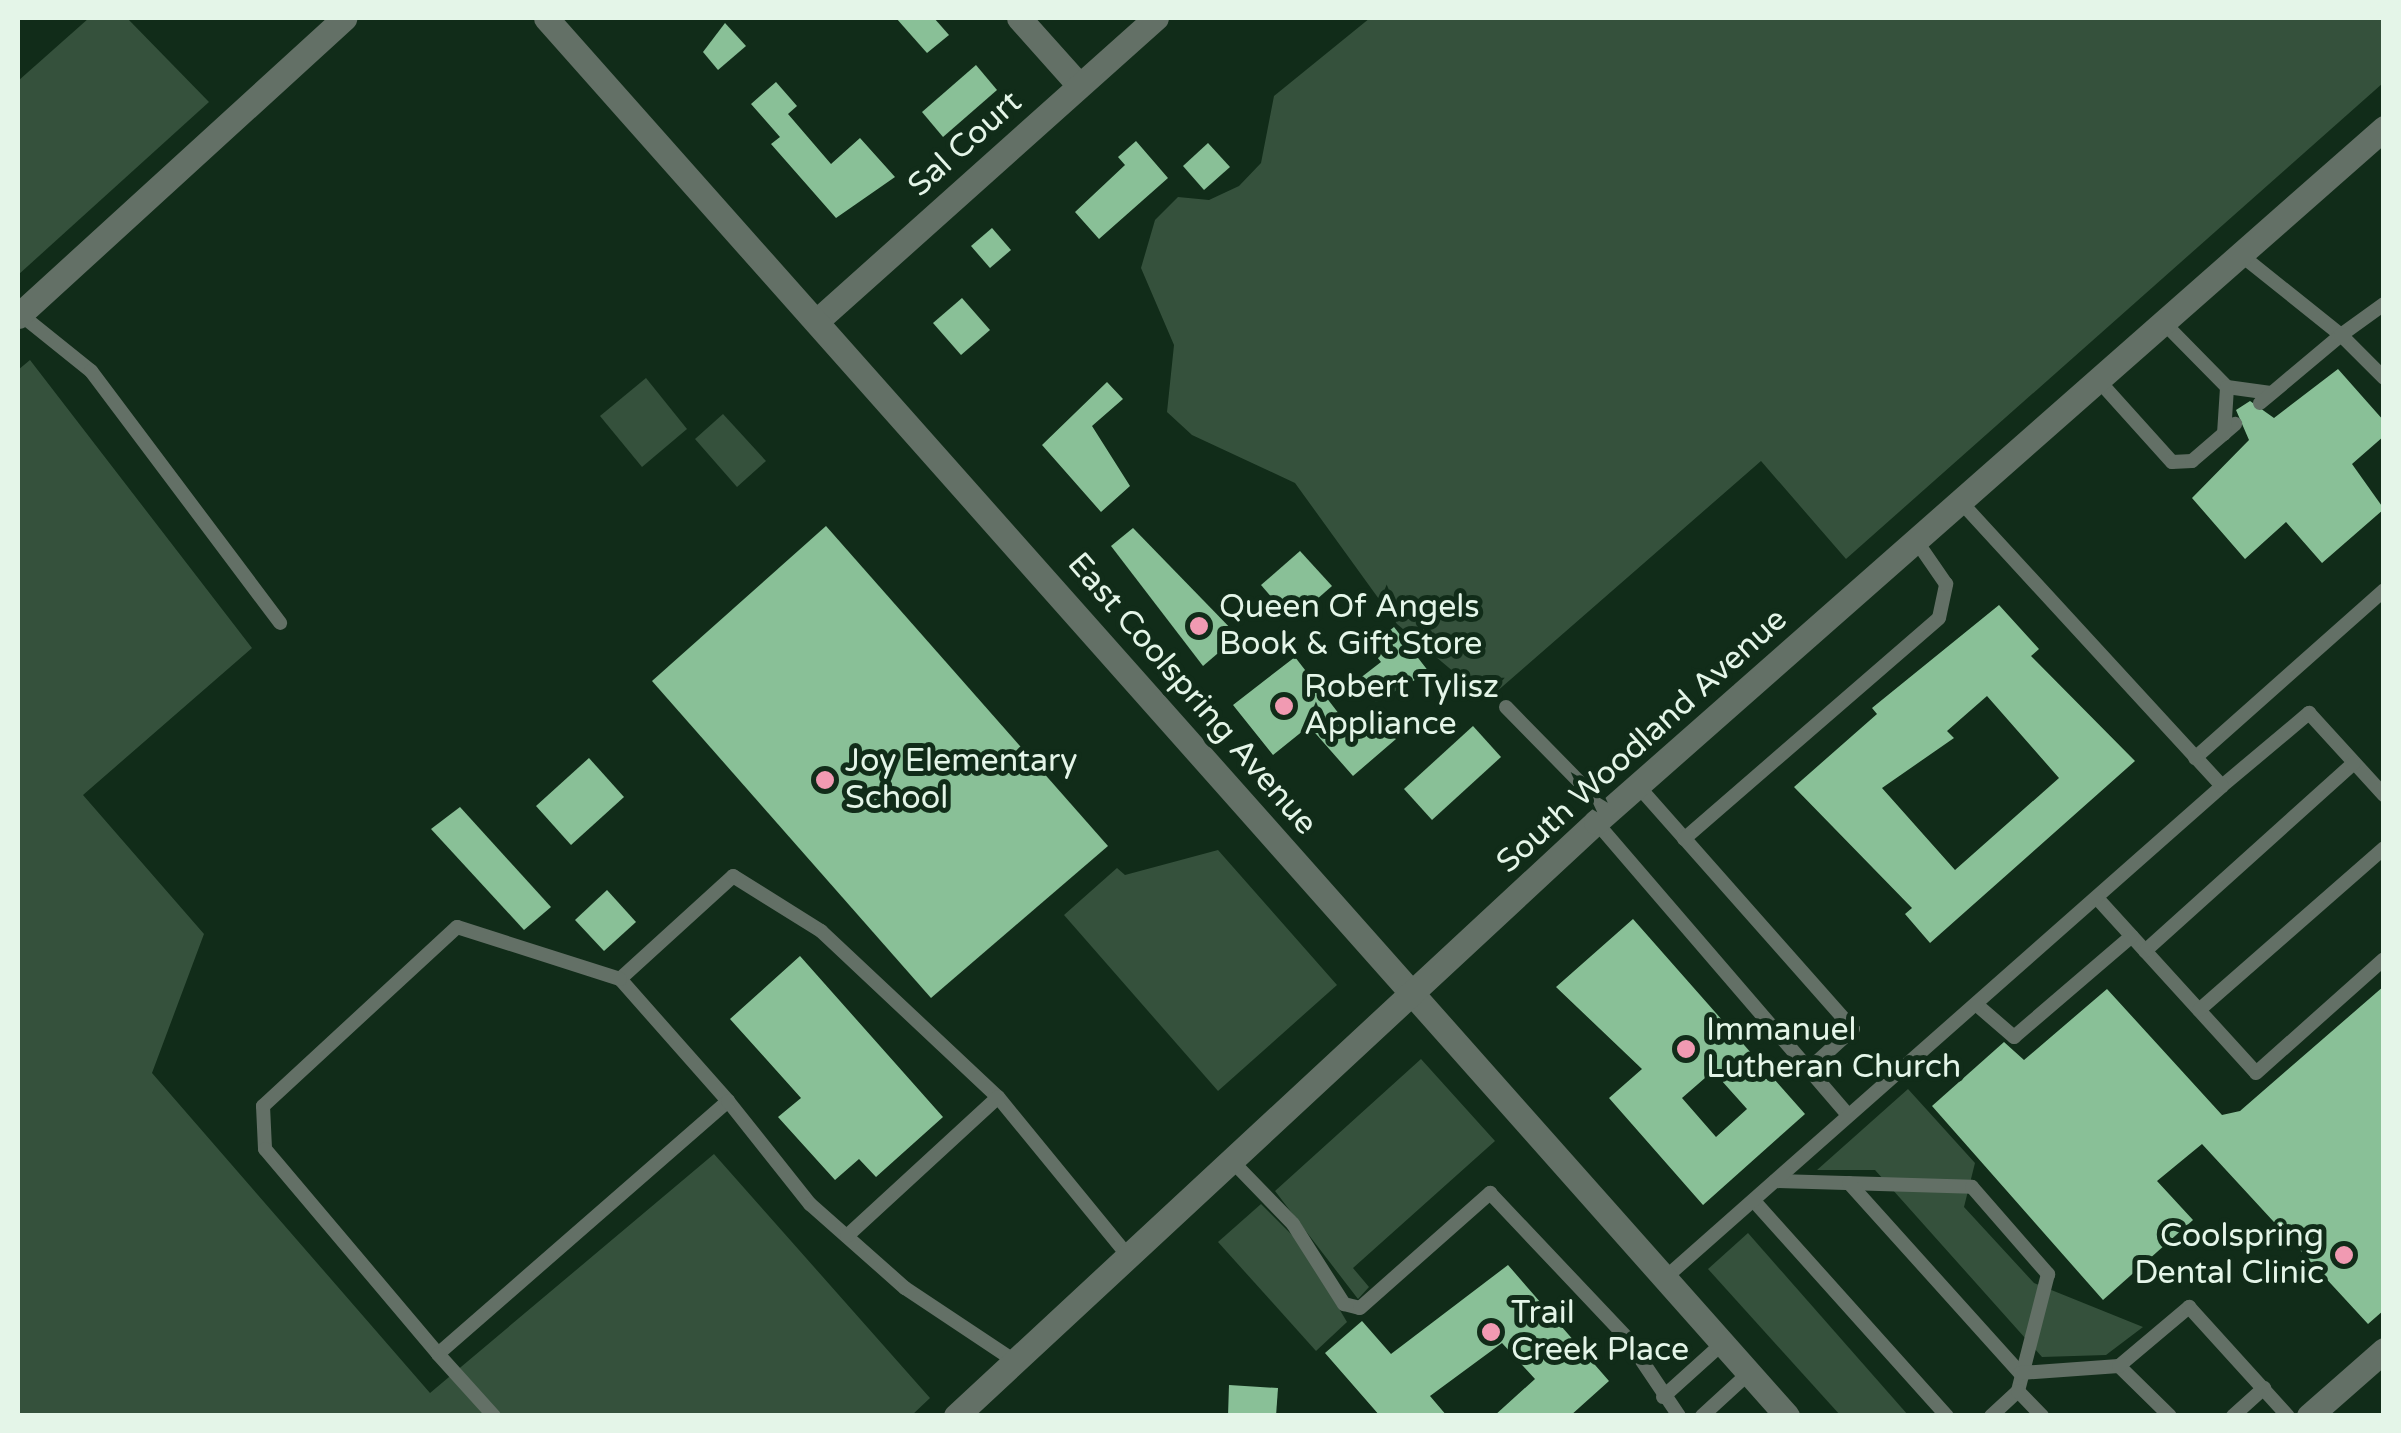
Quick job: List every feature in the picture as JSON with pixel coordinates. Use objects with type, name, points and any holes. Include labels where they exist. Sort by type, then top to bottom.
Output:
[{"type":"street","points":[[19,315],[344,18]]},
{"type":"street","name":"East Coolspring Avenue","points":[[546,18],[819,319],[1787,1416]]},
{"type":"street","points":[[1019,18],[1080,86]]},
{"type":"street","name":"Sal Court","points":[[819,319],[1156,18]]},
{"type":"street","name":"South Woodland Avenue","points":[[956,1416],[1602,817],[1962,504],[2384,128]]},
{"type":"street","points":[[2309,1416],[2384,1350]]},
{"type":"lane","points":[[2241,255],[2341,335],[2384,378]]},
{"type":"lane","points":[[2164,322],[2226,387],[2266,398],[2384,304]]},
{"type":"lane","points":[[19,315],[91,371],[280,623]]},
{"type":"lane","points":[[2099,381],[2172,462],[2192,461],[2229,429],[2226,387]]},
{"type":"lane","points":[[1962,504],[2222,786]]},
{"type":"lane","points":[[1684,839],[1939,618],[1946,584],[1917,542]]},
{"type":"lane","points":[[2195,758],[2384,590]]},
{"type":"lane","points":[[1506,707],[1848,1115]]},
{"type":"lane","points":[[1665,1278],[2309,713],[2384,795]]},
{"type":"lane","points":[[2145,951],[2354,763]]},
{"type":"lane","points":[[1638,786],[1853,1029],[1809,1070]]},
{"type":"lane","points":[[2199,1010],[2384,848]]},
{"type":"lane","points":[[620,979],[733,876],[821,931],[998,1097],[1128,1256]]},
{"type":"lane","points":[[2097,898],[2256,1073],[2384,959]]},
{"type":"lane","points":[[494,1416],[265,1149],[262,1106],[457,927],[620,979],[847,1236],[1015,1360]]},
{"type":"lane","points":[[1978,1005],[2014,1037],[2132,936]]},
{"type":"lane","points":[[847,1236],[998,1097]]},
{"type":"lane","points":[[438,1354],[728,1101]]},
{"type":"lane","points":[[1231,1160],[1292,1224],[1344,1304],[1360,1308],[1490,1194],[1626,1336],[1663,1398],[1680,1416]]},
{"type":"lane","points":[[1775,1182],[1972,1187],[2048,1274],[2018,1391],[1991,1416]]},
{"type":"lane","points":[[1849,1183],[2020,1373]]},
{"type":"lane","points":[[1754,1201],[1947,1416]]},
{"type":"lane","points":[[2020,1373],[2119,1366],[2189,1307],[2288,1416]]},
{"type":"lane","points":[[1663,1398],[1723,1344]]},
{"type":"lane","points":[[2119,1366],[2170,1416]]},
{"type":"lane","points":[[1702,1416],[1749,1373]]},
{"type":"lane","points":[[2233,1416],[2264,1388]]},
{"type":"lane","points":[[2018,1391],[2042,1416]]},
{"type":"green space","points":[[89,18],[127,18],[209,102],[18,275],[18,81]]},
{"type":"green space","points":[[1370,18],[2383,18],[2383,83],[1846,559],[1761,461],[1487,700],[1397,624],[1295,483],[1192,435],[1167,412],[1174,345],[1141,268],[1155,220],[1178,197],[1209,200],[1239,186],[1261,163],[1274,96]]},
{"type":"green space","points":[[30,360],[252,648],[83,795],[204,934],[152,1073],[430,1393],[714,1154],[930,1398],[911,1416],[18,1416],[18,370]]},
{"type":"green space","points":[[646,378],[687,429],[642,467],[600,416]]},
{"type":"green space","points":[[723,414],[766,461],[737,487],[695,439]]},
{"type":"green space","points":[[1218,850],[1337,985],[1218,1091],[1064,915],[1117,868],[1125,875]]},
{"type":"green space","points":[[1421,1059],[1495,1141],[1353,1268],[1369,1287],[1358,1299],[1275,1191]]},
{"type":"green space","points":[[1908,1089],[1975,1163],[1964,1207],[2034,1283],[2143,1327],[2106,1355],[2042,1357],[1875,1170],[1817,1170]]},
{"type":"green space","points":[[1261,1204],[1300,1243],[1347,1322],[1316,1351],[1218,1242]]},
{"type":"green space","points":[[1748,1233],[1908,1415],[1840,1415],[1708,1269]]},
{"type":"building","points":[[896,18],[934,18],[949,35],[927,53]]},
{"type":"building","points":[[725,23],[746,46],[718,70],[703,52]]},
{"type":"building","points":[[976,65],[997,90],[943,137],[922,112]]},
{"type":"building","points":[[776,82],[797,106],[788,114],[831,164],[860,138],[895,177],[836,218],[771,144],[780,137],[751,104]]},
{"type":"building","points":[[1136,141],[1168,178],[1099,239],[1075,212],[1125,165],[1118,157]]},
{"type":"building","points":[[1208,143],[1230,167],[1204,190],[1183,166]]},
{"type":"building","points":[[992,228],[1011,250],[990,268],[971,246]]},
{"type":"building","points":[[962,298],[990,330],[961,355],[933,323]]},
{"type":"building","points":[[2338,369],[2384,421],[2384,436],[2352,464],[2384,509],[2322,563],[2286,522],[2245,559],[2192,498],[2249,440],[2236,410],[2250,401],[2274,418]]},
{"type":"building","points":[[1107,382],[1123,399],[1092,426],[1130,486],[1101,512],[1042,445]]},
{"type":"building","points":[[826,526],[1108,846],[931,998],[652,681]]},
{"type":"building","points":[[1133,528],[1238,636],[1203,666],[1111,546]]},
{"type":"building","points":[[1300,551],[1332,586],[1292,621],[1261,585]]},
{"type":"building","points":[[1999,605],[2039,649],[2031,656],[2135,761],[1930,943],[1905,914],[1912,908],[1794,787],[1877,714],[1872,708]],"holes":[[[1987,696],[2059,778],[1955,870],[1882,788],[1954,738],[1947,731]]]},
{"type":"building","points":[[1394,627],[1429,672],[1376,702],[1359,679],[1381,662],[1369,647]]},
{"type":"building","name":"Robert Tylisz Appliance","points":[[1295,657],[1353,732],[1373,714],[1396,739],[1353,776],[1309,726],[1273,755],[1233,705]]},
{"type":"building","points":[[1473,726],[1501,757],[1432,820],[1404,789]]},
{"type":"building","points":[[589,758],[624,797],[571,845],[536,806]]},
{"type":"building","points":[[460,807],[551,907],[524,930],[431,829]]},
{"type":"building","points":[[607,890],[636,922],[604,951],[575,920]]},
{"type":"building","name":"Immanuel Lutheran Church","points":[[1633,919],[1805,1114],[1703,1205],[1609,1098],[1642,1069],[1556,987]],"holes":[[[1713,1071],[1747,1109],[1716,1137],[1682,1098]]]},
{"type":"building","points":[[800,956],[943,1117],[876,1177],[859,1159],[835,1180],[778,1117],[801,1098],[730,1019]]},
{"type":"building","points":[[2384,986],[2384,1310],[2368,1324],[2202,1144],[2157,1181],[2193,1220],[2103,1300],[1932,1106],[2004,1042],[2024,1060],[2107,989],[2222,1115],[2240,1111]]},
{"type":"building","name":"Trail Creek Place","points":[[1508,1265],[1609,1381],[1570,1416],[1494,1416],[1535,1379],[1502,1343],[1430,1396],[1447,1416],[1380,1416],[1325,1353],[1362,1321],[1391,1354]]},
{"type":"building","points":[[1229,1385],[1278,1388],[1276,1416],[1228,1416]]},
{"type":"place","name":"Queen Of Angels Book & Gift Store","points":[[1199,626]]},
{"type":"place","name":"Robert Tylisz Appliance","points":[[1284,706]]},
{"type":"place","name":"Joy Elementary School","points":[[825,780]]},
{"type":"place","name":"Immanuel Lutheran Church","points":[[1686,1049]]},
{"type":"place","name":"Coolspring Dental Clinic","points":[[2344,1255]]},
{"type":"place","name":"Trail Creek Place","points":[[1491,1332]]}]
